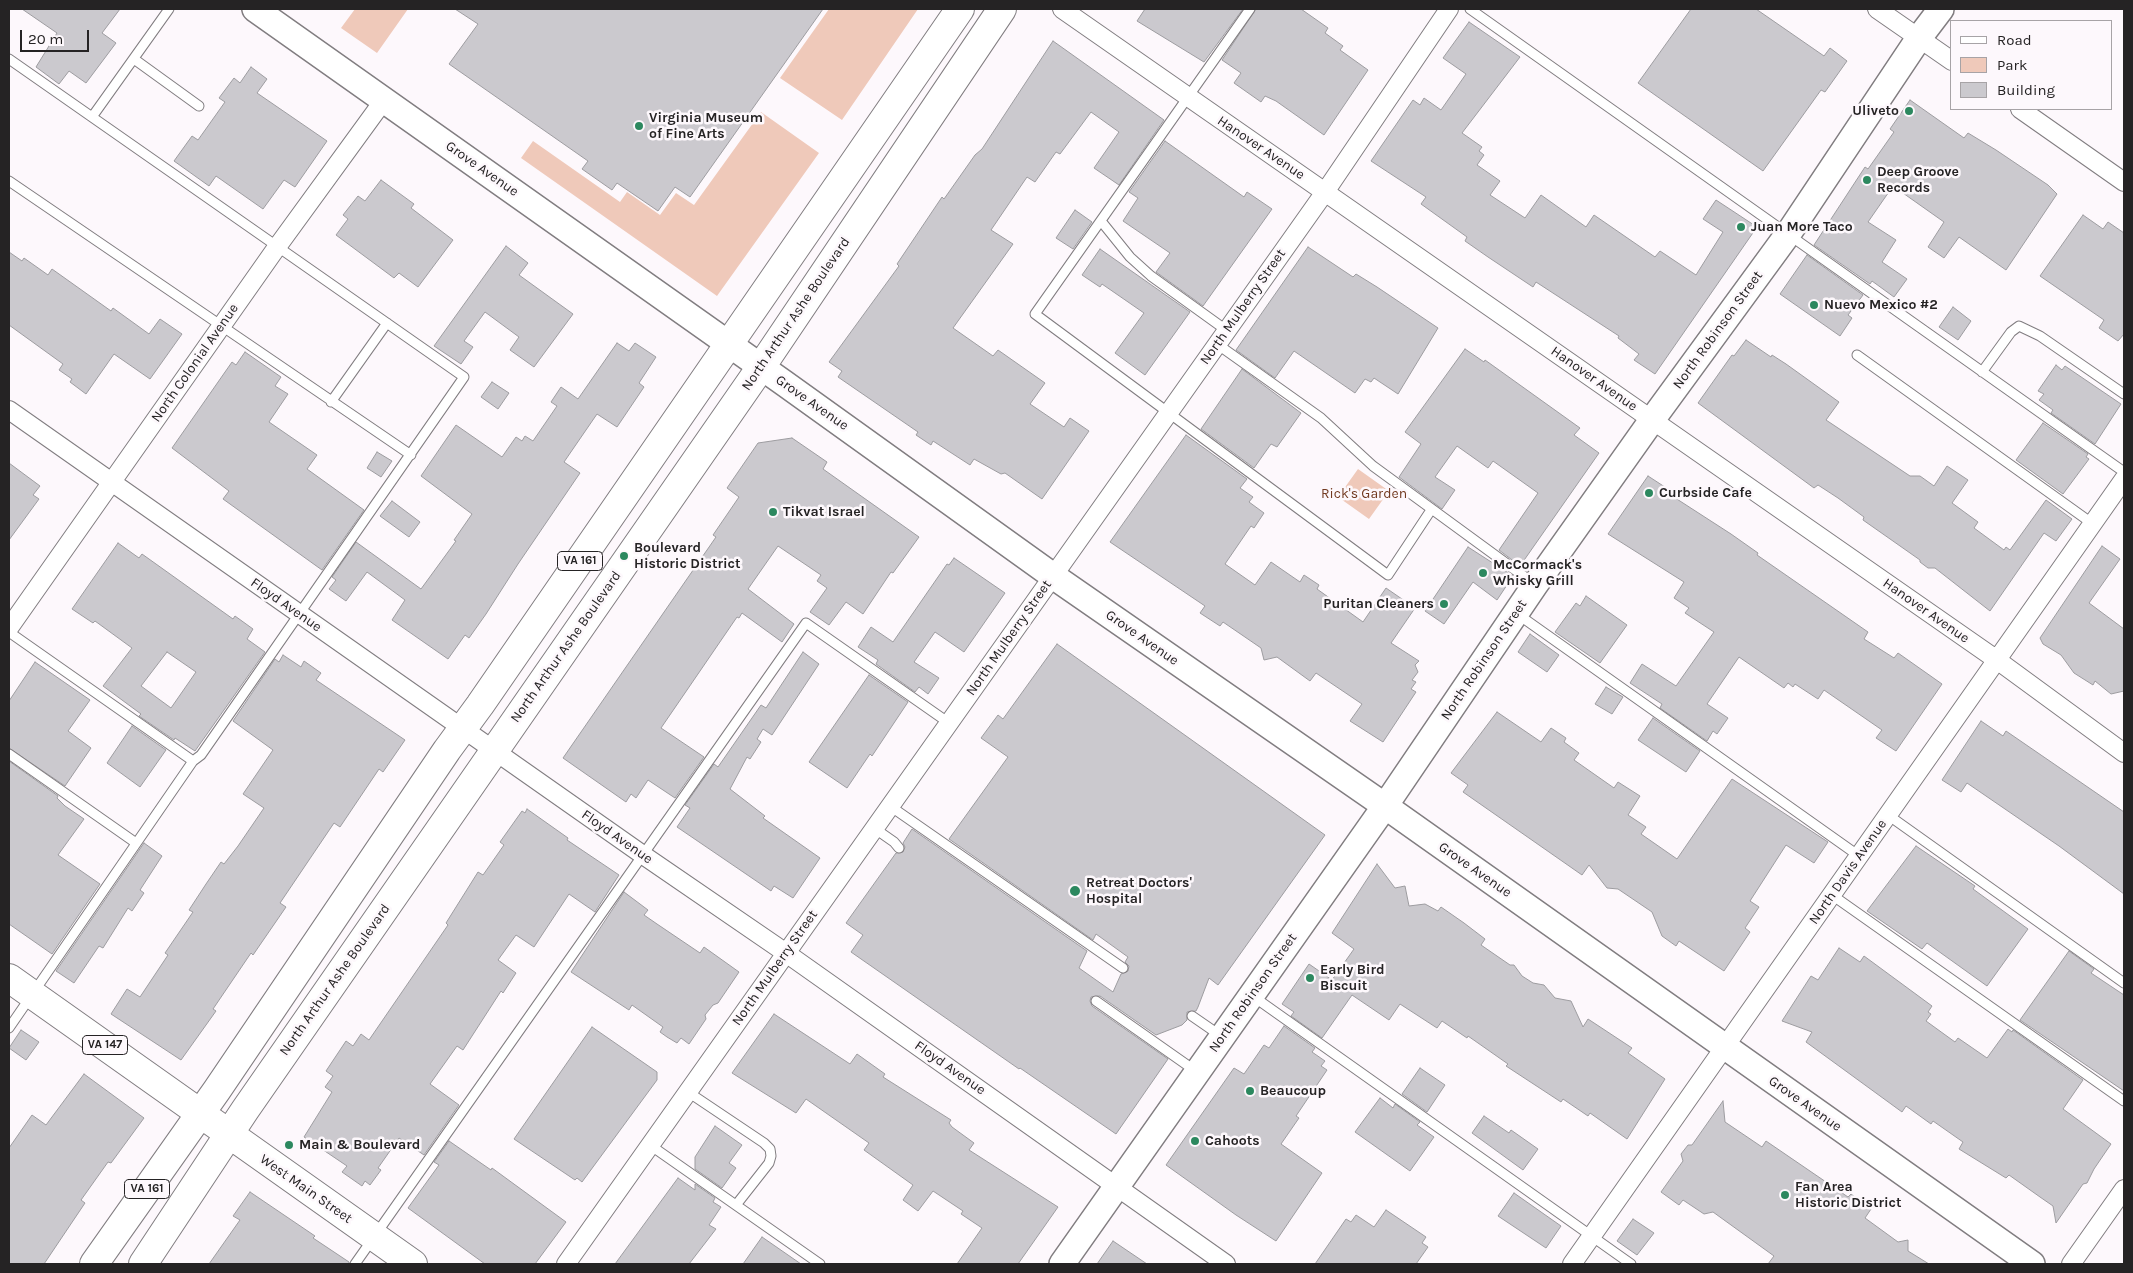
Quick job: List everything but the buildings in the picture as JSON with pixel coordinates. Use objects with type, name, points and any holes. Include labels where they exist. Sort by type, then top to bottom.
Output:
[{"type":"main road","name":"VA 161","points":[[94,1264],[960,9]]},
{"type":"main road","name":"North Arthur Ashe Boulevard","points":[[229,1134],[761,367],[1002,9]]},
{"type":"main road","name":"VA 147","points":[[9,978],[200,1113]]},
{"type":"main road","name":"West Main Street","points":[[200,1113],[413,1264]]},
{"type":"main road","name":"VA 161","points":[[143,1264],[229,1134]]},
{"type":"street","name":"Grove Avenue","points":[[255,9],[1053,576],[1385,806],[1724,1048],[2032,1264]]},
{"type":"street","name":"Hanover Avenue","points":[[1062,9],[1997,660],[2124,753]]},
{"type":"street","name":"North Mulberry Street","points":[[566,1264],[1325,192],[1449,9]]},
{"type":"street","points":[[1877,9],[1950,60]]},
{"type":"street","name":"North Robinson Street","points":[[1062,1264],[1385,806],[1535,585],[1652,420],[1788,234],[1919,38],[1942,9]]},
{"type":"street","name":"North Colonial Avenue","points":[[9,628],[277,246],[384,100]]},
{"type":"street","points":[[2021,110],[2124,182]]},
{"type":"street","name":"Floyd Avenue","points":[[9,410],[643,855],[786,953],[1226,1264]]},
{"type":"street","name":"North Davis Avenue","points":[[1572,1264],[2124,479]]},
{"type":"street","points":[[2071,1264],[2124,1189]]},
{"type":"lane","points":[[92,117],[169,9]]},
{"type":"lane","points":[[1250,9],[1035,314],[1388,575],[1431,510]]},
{"type":"lane","points":[[1470,9],[2124,472]]},
{"type":"lane","points":[[9,58],[464,377],[300,615],[201,755],[193,761],[9,1028]]},
{"type":"lane","points":[[134,59],[198,106]]},
{"type":"lane","points":[[9,181],[411,455]]},
{"type":"lane","points":[[1101,221],[1137,263],[1221,337],[1321,418],[1372,466],[1535,585]]},
{"type":"lane","points":[[332,402],[387,323]]},
{"type":"lane","points":[[1982,372],[2011,332],[2019,326],[2040,336],[2124,394]]},
{"type":"lane","points":[[1857,355],[2092,524]]},
{"type":"lane","points":[[1516,613],[1859,856]]},
{"type":"lane","points":[[355,1264],[806,623],[949,723]]},
{"type":"lane","points":[[9,632],[193,761]]},
{"type":"lane","points":[[9,754],[136,843]]},
{"type":"lane","points":[[890,806],[1123,968]]},
{"type":"lane","points":[[1888,815],[2124,982]]},
{"type":"lane","points":[[874,828],[894,842],[899,848]]},
{"type":"lane","points":[[1832,895],[2124,1101]]},
{"type":"lane","points":[[1251,996],[1631,1264]]},
{"type":"lane","points":[[1096,1001],[1197,1072]]},
{"type":"lane","points":[[1192,1016],[1222,1036]]},
{"type":"lane","points":[[688,1092],[764,1143],[770,1149],[769,1163],[736,1205]]},
{"type":"lane","points":[[650,1145],[820,1264]]},
{"type":"green space","points":[[355,9],[408,9],[377,53],[341,28]]},
{"type":"green space","points":[[829,9],[918,9],[842,120],[780,78]]},
{"type":"green space","points":[[761,112],[819,153],[717,296],[521,158],[533,141],[620,202],[627,192],[660,215],[676,193],[694,205]]},
{"type":"green space","name":"Rick's Garden","points":[[1358,469],[1389,491],[1369,519],[1338,497]]},
{"type":"place","name":"Uliveto","points":[[1909,111]]},
{"type":"place","name":"Virginia Museum of Fine Arts","points":[[639,126]]},
{"type":"place","name":"Deep Groove Records","points":[[1867,180]]},
{"type":"place","name":"Juan More Taco","points":[[1741,227]]},
{"type":"place","name":"Nuevo Mexico #2","points":[[1814,305]]},
{"type":"place","name":"Curbside Cafe","points":[[1649,493]]},
{"type":"place","name":"Tikvat Israel","points":[[773,512]]},
{"type":"place","name":"Boulevard Historic District","points":[[624,556]]},
{"type":"place","name":"McCormack's Whisky Grill","points":[[1483,573]]},
{"type":"place","name":"Puritan Cleaners","points":[[1444,604]]},
{"type":"place","name":"Retreat Doctors' Hospital","points":[[1075,891]]},
{"type":"place","name":"Early Bird Biscuit","points":[[1310,978]]},
{"type":"place","name":"Beaucoup","points":[[1250,1091]]},
{"type":"place","name":"Cahoots","points":[[1195,1141]]},
{"type":"place","name":"Main & Boulevard","points":[[289,1145]]},
{"type":"place","name":"Fan Area Historic District","points":[[1785,1195]]}]
